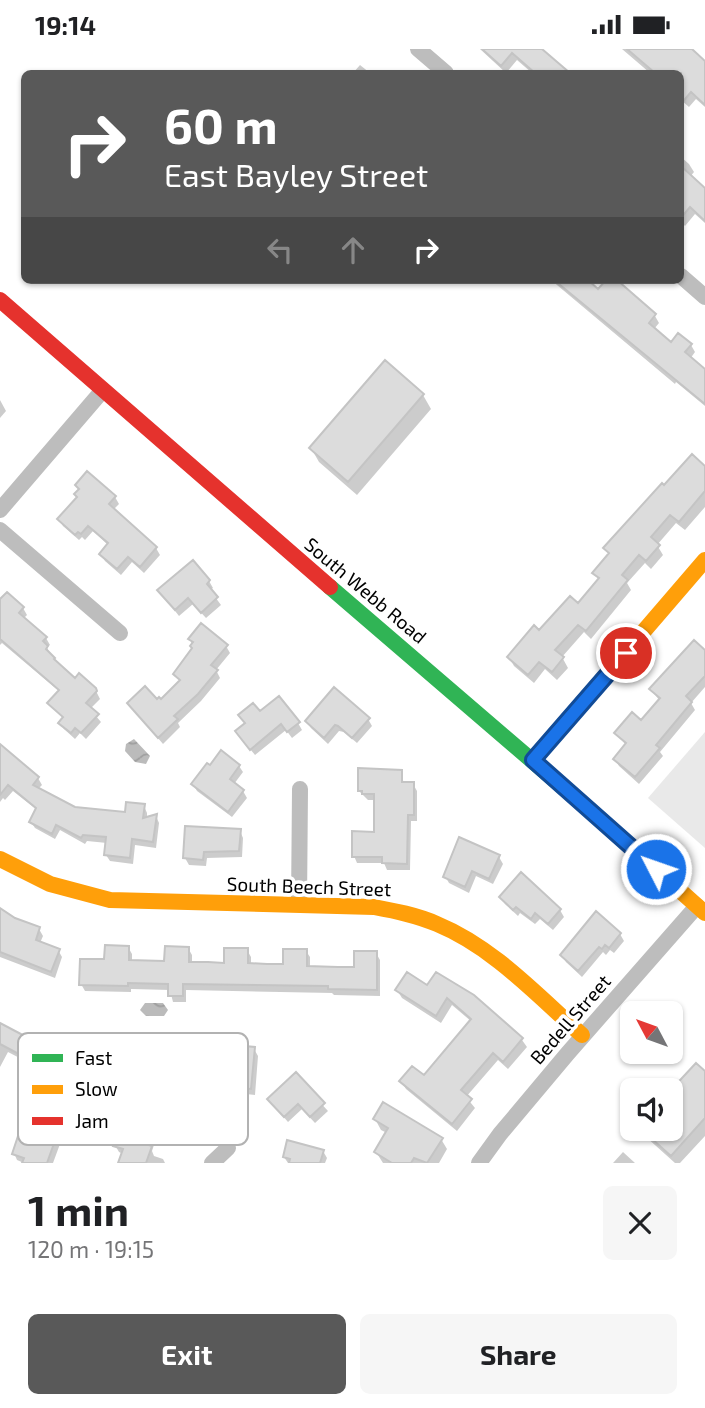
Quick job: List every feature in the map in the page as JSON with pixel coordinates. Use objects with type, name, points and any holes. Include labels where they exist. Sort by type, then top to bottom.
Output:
[{"type":"main road","name":"South Webb Road","points":[[0,300],[314,574],[533,760],[701,909]]},
{"type":"main road","points":[[533,760],[705,560]]},
{"type":"main road","name":"South Beech Street","points":[[0,859],[50,884],[110,900],[299,904],[394,910],[414,915],[451,929],[500,961],[582,1035]]},
{"type":"street","points":[[418,49],[442,70]]},
{"type":"street","points":[[684,278],[705,296]]},
{"type":"street","points":[[0,510],[103,390]]},
{"type":"street","points":[[0,530],[120,633]]},
{"type":"street","points":[[299,904],[300,789]]},
{"type":"street","name":"Bedell Street","points":[[479,1163],[582,1035],[701,909]]},
{"type":"street","points":[[212,1163],[228,1148]]},
{"type":"shaded area","points":[[705,732],[705,848],[648,798]]},
{"type":"water","points":[[134,739],[150,756],[146,764],[135,762],[125,751],[126,744]]},
{"type":"water","points":[[145,1003],[163,1003],[168,1010],[164,1016],[146,1016],[140,1010]]},
{"type":"building","points":[[482,49],[542,49],[566,70],[532,70],[512,53],[501,66]]},
{"type":"building","points":[[627,49],[692,49],[705,61],[705,105],[691,92],[684,100],[684,70],[652,70]]},
{"type":"building","points":[[684,169],[705,188],[705,221],[690,207],[684,214]]},
{"type":"building","points":[[559,284],[592,284],[598,289],[602,284],[622,284],[656,314],[649,323],[671,342],[678,333],[692,344],[685,352],[705,369],[705,404]]},
{"type":"building","points":[[385,360],[424,394],[348,482],[309,448]]},
{"type":"building","points":[[692,454],[705,466],[705,491],[679,522],[670,515],[651,537],[660,545],[646,561],[639,555],[622,575],[628,580],[586,631],[578,625],[555,650],[564,657],[552,672],[539,662],[528,675],[507,657],[534,625],[539,630],[570,596],[578,603],[599,578],[592,573],[609,553],[603,548]]},
{"type":"building","points":[[87,471],[116,496],[109,504],[157,547],[140,567],[128,557],[117,569],[99,554],[108,543],[88,526],[81,534],[78,532],[75,535],[57,519],[77,497],[74,494],[79,489],[75,485]]},
{"type":"building","points":[[193,560],[210,580],[207,584],[218,597],[201,613],[188,598],[175,610],[157,590]]},
{"type":"building","points":[[7,592],[24,607],[19,613],[47,637],[43,641],[54,659],[75,678],[79,673],[96,688],[97,691],[86,703],[99,714],[81,733],[75,728],[71,733],[58,723],[63,717],[47,703],[59,690],[0,639],[0,599]]},
{"type":"building","points":[[201,623],[228,645],[211,665],[218,670],[198,694],[174,716],[178,719],[158,738],[127,703],[145,686],[157,699],[161,699],[180,680],[173,674],[192,648],[190,646],[193,642],[188,639]]},
{"type":"building","points":[[694,640],[705,650],[705,676],[686,696],[692,702],[656,745],[660,748],[635,777],[613,759],[626,743],[614,733],[632,712],[641,720],[660,698],[649,689]]},
{"type":"building","points":[[334,687],[370,718],[352,738],[335,725],[324,738],[305,721]]},
{"type":"building","points":[[279,696],[300,722],[287,732],[281,724],[250,750],[235,731],[245,723],[238,715],[253,703],[260,711]]},
{"type":"building","points":[[0,744],[39,777],[33,785],[75,807],[125,812],[126,802],[145,804],[143,818],[157,814],[153,842],[132,839],[130,858],[104,855],[106,837],[83,835],[81,838],[56,825],[52,834],[29,822],[36,808],[8,785],[0,795]]},
{"type":"building","points":[[221,750],[240,765],[230,779],[244,790],[228,812],[191,784]]},
{"type":"building","points":[[358,768],[402,770],[402,782],[414,782],[414,815],[408,815],[407,864],[382,863],[382,857],[352,857],[352,831],[374,832],[374,794],[362,794],[362,791],[358,791]]},
{"type":"building","points":[[185,826],[241,829],[239,851],[204,852],[203,860],[183,858]]},
{"type":"building","points":[[459,837],[500,855],[489,879],[472,871],[465,887],[443,877]]},
{"type":"building","points":[[521,872],[561,909],[548,924],[535,913],[531,919],[516,907],[513,910],[499,897]]},
{"type":"building","points":[[0,908],[15,918],[40,927],[36,940],[60,949],[51,972],[0,952]]},
{"type":"building","points":[[596,911],[621,933],[609,948],[605,945],[602,949],[599,947],[578,971],[560,955]]},
{"type":"building","points":[[105,945],[129,946],[129,960],[164,961],[165,946],[189,947],[189,962],[224,963],[224,948],[248,948],[248,963],[267,964],[283,964],[283,949],[307,949],[307,966],[338,967],[354,967],[354,951],[377,951],[377,990],[328,989],[328,986],[183,984],[183,996],[168,996],[168,984],[79,985],[80,959],[104,959]]},
{"type":"building","points":[[407,972],[427,985],[436,972],[474,995],[523,1038],[503,1062],[493,1053],[461,1090],[472,1099],[452,1124],[399,1081],[412,1066],[424,1075],[471,1019],[447,998],[436,1016],[395,990]]},
{"type":"building","points":[[0,1023],[19,1033],[18,1054],[0,1044]]},
{"type":"building","points":[[248,1046],[255,1047],[251,1089],[248,1089]]},
{"type":"building","points":[[696,1063],[705,1071],[705,1118],[671,1156],[654,1141],[683,1141],[682,1078]]},
{"type":"building","points":[[296,1072],[325,1103],[310,1117],[298,1104],[284,1117],[267,1099]]},
{"type":"building","points":[[383,1102],[443,1138],[427,1163],[414,1158],[411,1163],[392,1163],[374,1152],[388,1128],[373,1119]]},
{"type":"building","points":[[18,1136],[18,1145],[53,1145],[47,1163],[22,1163],[24,1158],[12,1154]]},
{"type":"building","points":[[287,1140],[324,1150],[320,1163],[289,1163],[290,1159],[283,1157]]},
{"type":"building","points":[[113,1146],[152,1146],[146,1163],[118,1163],[123,1149]]},
{"type":"traffic: fast","points":[[330,587],[593,813]]},
{"type":"traffic: slow","points":[[533,760],[705,560]]},
{"type":"traffic: slow","points":[[593,813],[705,913]]},
{"type":"traffic: slow","points":[[0,859],[50,884],[110,900],[374,907],[413,916],[437,924],[477,945],[514,973],[582,1035]]},
{"type":"traffic: jam","points":[[0,300],[330,587]]},
{"type":"route","points":[[626,653],[533,760],[656,869]]}]
